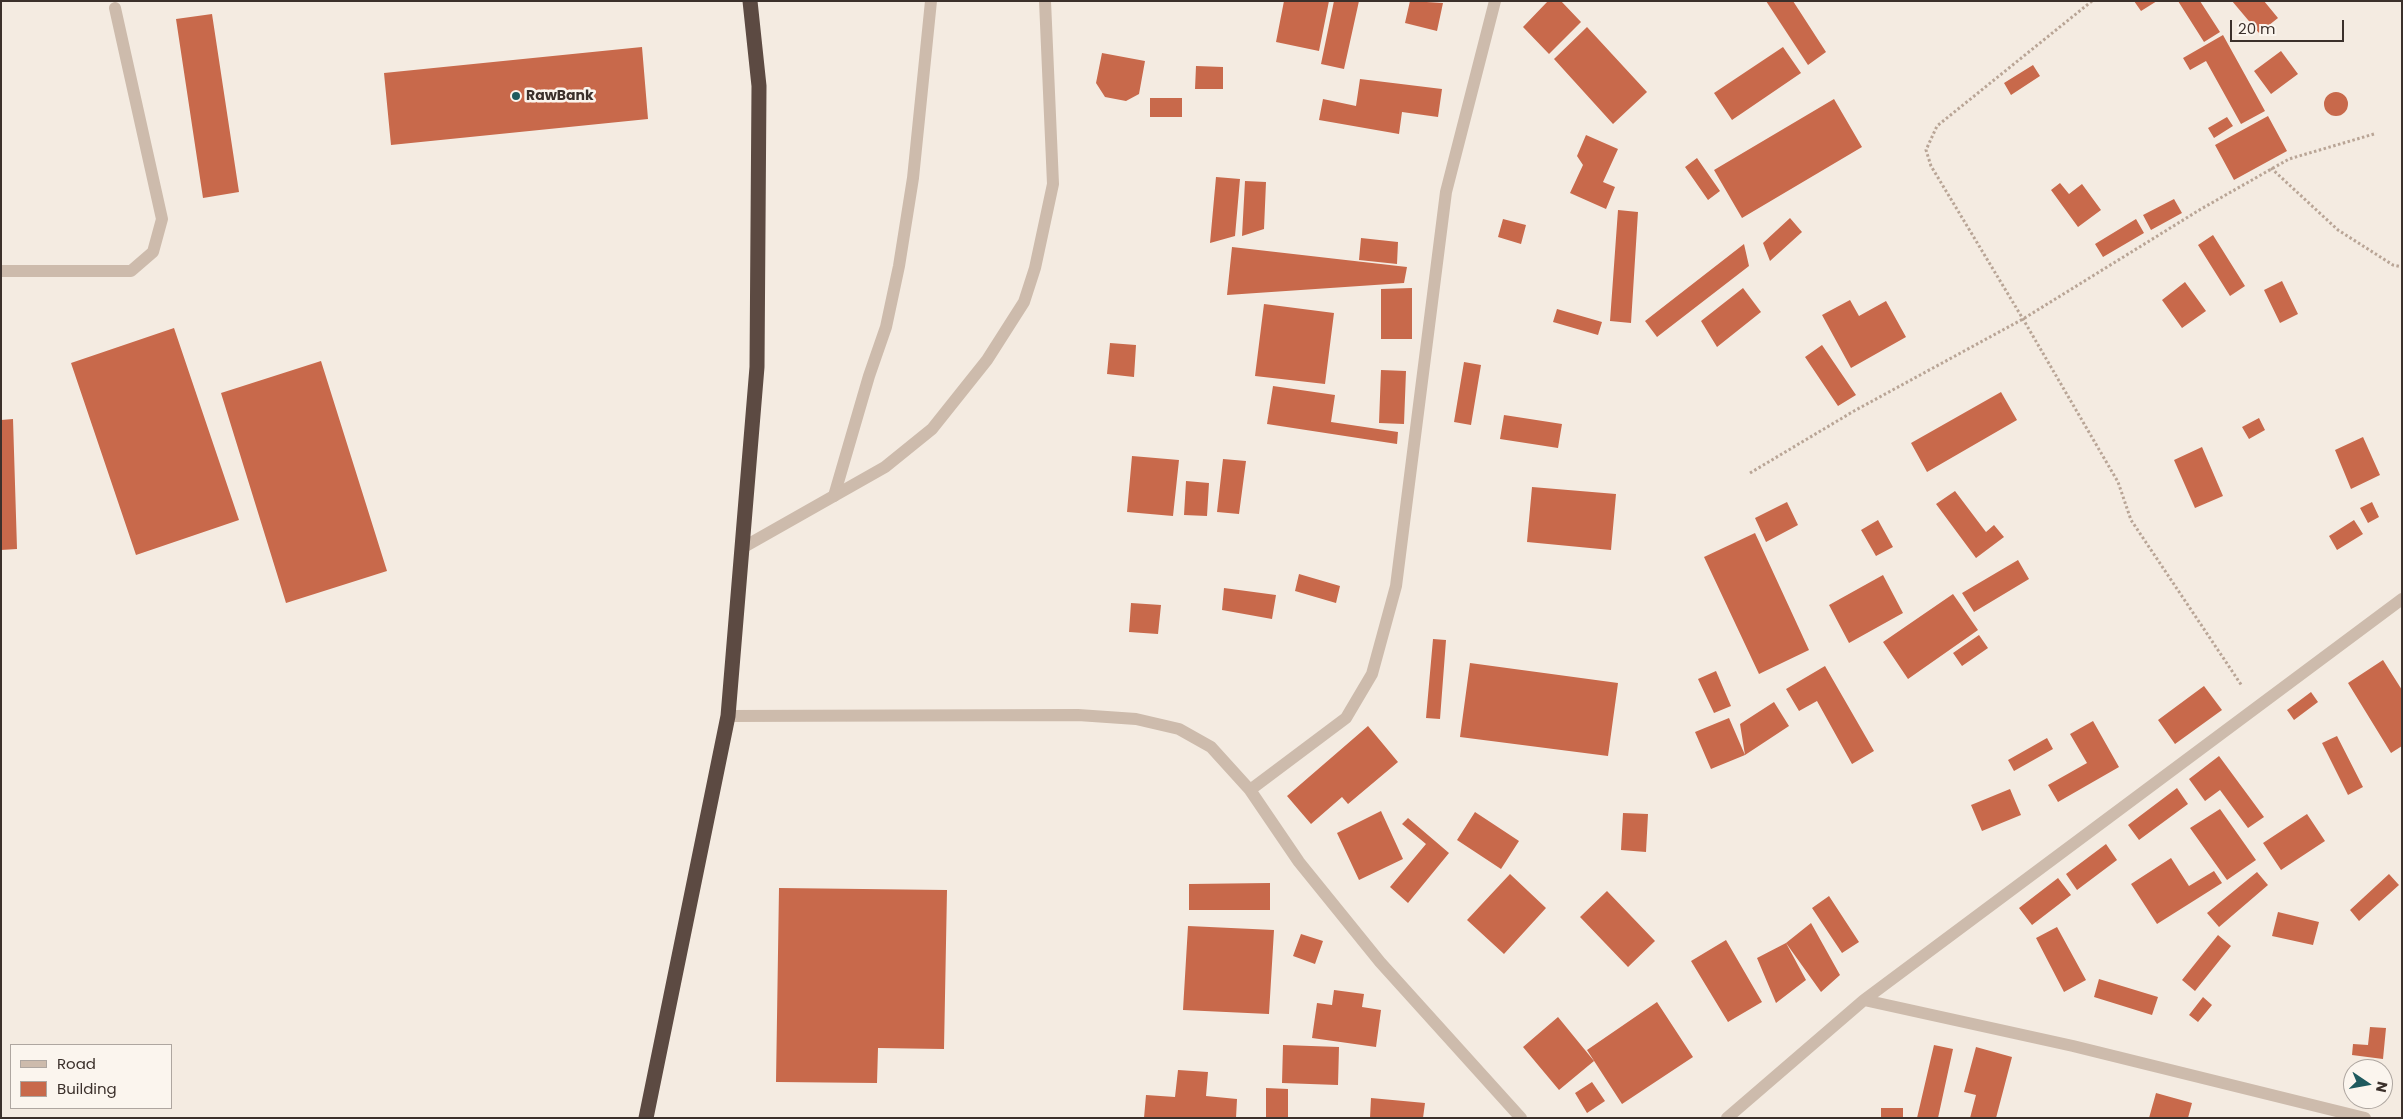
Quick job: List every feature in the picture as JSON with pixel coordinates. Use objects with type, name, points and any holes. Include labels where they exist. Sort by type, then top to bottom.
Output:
[{"type":"highway","points":[[647,1117],[728,716],[757,367],[759,86],[750,1]]},
{"type":"street","points":[[834,496],[869,376],[886,327],[899,266],[913,178],[931,1]]},
{"type":"street","points":[[742,548],[885,467],[932,429],[986,360],[1024,302],[1035,268],[1053,184],[1045,1]]},
{"type":"street","points":[[1250,790],[1346,718],[1372,674],[1396,586],[1446,192],[1495,1]]},
{"type":"street","points":[[1,271],[131,271],[154,252],[162,219],[114,5]]},
{"type":"street","points":[[1727,1118],[1864,1000],[2257,709],[2402,599]]},
{"type":"street","points":[[728,716],[1078,716],[1136,719],[1180,729],[1211,747],[1250,790],[1299,862],[1380,962],[1521,1118]]},
{"type":"street","points":[[1864,1000],[2073,1046],[2365,1118]]},
{"type":"path","points":[[2092,1],[1938,126],[1926,150],[1931,166],[2118,482],[2131,520],[2257,709]]},
{"type":"path","points":[[1750,473],[1854,411],[2023,319],[2271,168],[2289,159],[2374,134]]},
{"type":"path","points":[[2271,168],[2338,230],[2394,265],[2402,267]]},
{"type":"building","points":[[1284,1],[1329,1],[1319,51],[1276,42]]},
{"type":"building","points":[[1334,1],[1359,1],[1344,69],[1321,64]]},
{"type":"building","points":[[1410,1],[1443,3],[1437,31],[1405,23]]},
{"type":"building","points":[[1548,1],[1561,1],[1581,22],[1549,54],[1523,27]]},
{"type":"building","points":[[1766,1],[1793,1],[1826,52],[1808,65]]},
{"type":"building","points":[[2134,1],[2157,1],[2141,11]]},
{"type":"building","points":[[2178,1],[2200,1],[2220,32],[2204,42]]},
{"type":"building","points":[[2232,1],[2264,1],[2278,18],[2259,33]]},
{"type":"building","points":[[212,14],[239,192],[203,198],[176,19]]},
{"type":"building","points":[[1587,27],[1647,92],[1613,124],[1554,59]]},
{"type":"building","points":[[2223,35],[2265,111],[2241,124],[2206,61],[2190,70],[2183,58]]},
{"type":"building","name":"RawBank","points":[[642,47],[648,119],[391,145],[384,73]]},
{"type":"building","points":[[1783,47],[1801,73],[1732,120],[1714,93]]},
{"type":"building","points":[[2281,51],[2298,74],[2271,94],[2254,71]]},
{"type":"building","points":[[1102,53],[1145,61],[1139,94],[1126,101],[1105,97],[1096,83]]},
{"type":"building","points":[[2033,65],[2040,76],[2011,95],[2004,83]]},
{"type":"building","points":[[1196,66],[1223,67],[1223,89],[1195,89]]},
{"type":"building","points":[[1360,79],[1442,89],[1438,117],[1402,112],[1399,134],[1319,120],[1323,99],[1356,106]]},
{"type":"building","points":[[2336,92],[2341,93],[2347,99],[2347,109],[2341,115],[2336,116],[2331,115],[2325,109],[2324,104],[2325,99],[2331,93]]},
{"type":"building","points":[[1150,98],[1182,98],[1182,117],[1150,117]]},
{"type":"building","points":[[1834,99],[1862,147],[1742,218],[1714,170]]},
{"type":"building","points":[[2268,116],[2287,151],[2234,180],[2215,145]]},
{"type":"building","points":[[2227,117],[2233,126],[2214,138],[2208,128]]},
{"type":"building","points":[[1586,135],[1618,149],[1603,182],[1615,187],[1606,209],[1570,193],[1583,165],[1577,156]]},
{"type":"building","points":[[1697,158],[1720,191],[1708,200],[1685,167]]},
{"type":"building","points":[[1216,177],[1240,179],[1235,236],[1210,243]]},
{"type":"building","points":[[1245,181],[1266,182],[1264,229],[1242,236]]},
{"type":"building","points":[[2060,183],[2069,194],[2082,184],[2101,210],[2078,227],[2051,190]]},
{"type":"building","points":[[2174,199],[2182,213],[2151,230],[2143,215]]},
{"type":"building","points":[[1618,210],[1638,212],[1631,323],[1610,321]]},
{"type":"building","points":[[1790,218],[1802,232],[1770,261],[1763,243]]},
{"type":"building","points":[[1503,219],[1526,225],[1521,244],[1498,237]]},
{"type":"building","points":[[2136,219],[2144,233],[2103,257],[2095,244]]},
{"type":"building","points":[[2213,235],[2245,286],[2230,296],[2198,245]]},
{"type":"building","points":[[1361,238],[1398,242],[1397,264],[1359,260]]},
{"type":"building","points":[[1744,244],[1749,266],[1657,337],[1645,321]]},
{"type":"building","points":[[1232,247],[1407,267],[1404,283],[1227,295]]},
{"type":"building","points":[[2282,281],[2298,314],[2280,323],[2264,290]]},
{"type":"building","points":[[2185,282],[2206,311],[2182,328],[2162,300]]},
{"type":"building","points":[[1412,288],[1412,339],[1381,339],[1381,289]]},
{"type":"building","points":[[1743,288],[1761,312],[1717,347],[1701,321]]},
{"type":"building","points":[[1850,300],[1859,316],[1886,301],[1906,337],[1851,368],[1822,315]]},
{"type":"building","points":[[1264,304],[1334,313],[1325,384],[1255,376]]},
{"type":"building","points":[[1557,309],[1602,322],[1598,335],[1553,322]]},
{"type":"building","points":[[174,328],[239,520],[136,555],[71,363]]},
{"type":"building","points":[[1110,343],[1136,345],[1134,377],[1107,374]]},
{"type":"building","points":[[1822,345],[1856,395],[1838,406],[1805,357]]},
{"type":"building","points":[[321,361],[387,571],[286,603],[221,393]]},
{"type":"building","points":[[1464,362],[1481,365],[1471,425],[1454,422]]},
{"type":"building","points":[[1381,370],[1406,371],[1404,424],[1379,423]]},
{"type":"building","points":[[1273,386],[1335,395],[1331,422],[1398,432],[1397,444],[1267,424]]},
{"type":"building","points":[[2001,392],[2017,420],[1927,472],[1911,443]]},
{"type":"building","points":[[1504,415],[1562,424],[1558,448],[1500,439]]},
{"type":"building","points":[[2259,418],[2265,430],[2249,439],[2242,427]]},
{"type":"building","points":[[13,419],[17,549],[1,550],[1,420]]},
{"type":"building","points":[[2363,437],[2380,475],[2351,489],[2335,450]]},
{"type":"building","points":[[2202,447],[2223,496],[2195,508],[2174,460]]},
{"type":"building","points":[[1132,456],[1179,460],[1173,516],[1127,512]]},
{"type":"building","points":[[1223,459],[1246,461],[1239,514],[1217,512]]},
{"type":"building","points":[[1186,481],[1209,483],[1207,516],[1184,515]]},
{"type":"building","points":[[1532,487],[1616,494],[1611,550],[1527,542]]},
{"type":"building","points":[[1955,491],[1986,532],[1994,525],[2004,537],[1976,558],[1936,504]]},
{"type":"building","points":[[1787,502],[1798,525],[1766,542],[1755,518]]},
{"type":"building","points":[[2372,502],[2379,517],[2368,523],[2360,508]]},
{"type":"building","points":[[1878,520],[1893,547],[1876,556],[1861,530]]},
{"type":"building","points":[[2354,520],[2363,534],[2337,550],[2329,536]]},
{"type":"building","points":[[1755,533],[1809,650],[1759,674],[1704,557]]},
{"type":"building","points":[[2018,560],[2029,579],[1974,612],[1962,593]]},
{"type":"building","points":[[1299,574],[1340,586],[1336,603],[1295,591]]},
{"type":"building","points":[[1883,575],[1903,613],[1849,643],[1829,605]]},
{"type":"building","points":[[1224,588],[1276,595],[1272,619],[1222,610]]},
{"type":"building","points":[[1953,594],[1978,630],[1908,679],[1883,642]]},
{"type":"building","points":[[1131,603],[1161,605],[1158,634],[1129,632]]},
{"type":"building","points":[[1979,635],[1988,648],[1962,666],[1953,653]]},
{"type":"building","points":[[1433,639],[1446,640],[1440,719],[1426,718]]},
{"type":"building","points":[[2383,660],[2402,690],[2402,746],[2391,753],[2348,683]]},
{"type":"building","points":[[1470,663],[1618,683],[1608,756],[1460,737]]},
{"type":"building","points":[[1825,666],[1874,751],[1852,764],[1817,701],[1799,711],[1786,689]]},
{"type":"building","points":[[1716,671],[1731,706],[1714,713],[1698,679]]},
{"type":"building","points":[[2204,686],[2222,710],[2175,744],[2158,720]]},
{"type":"building","points":[[2311,692],[2318,702],[2294,720],[2287,710]]},
{"type":"building","points":[[1774,702],[1789,726],[1745,755],[1740,724]]},
{"type":"building","points":[[1729,718],[1745,755],[1711,769],[1695,732]]},
{"type":"building","points":[[2093,721],[2119,767],[2058,802],[2048,785],[2087,763],[2070,734]]},
{"type":"building","points":[[1368,726],[1398,762],[1348,804],[1342,797],[1311,824],[1287,796]]},
{"type":"building","points":[[2337,736],[2363,787],[2348,795],[2322,743]]},
{"type":"building","points":[[2047,738],[2053,749],[2014,771],[2008,760]]},
{"type":"building","points":[[2219,756],[2264,817],[2248,828],[2220,790],[2205,801],[2189,779]]},
{"type":"building","points":[[2177,788],[2188,804],[2139,840],[2128,825]]},
{"type":"building","points":[[2010,789],[2021,815],[1982,831],[1971,805]]},
{"type":"building","points":[[2220,809],[2256,860],[2227,880],[2190,828]]},
{"type":"building","points":[[1381,811],[1403,859],[1359,880],[1337,833]]},
{"type":"building","points":[[1475,812],[1519,841],[1501,869],[1457,840]]},
{"type":"building","points":[[1623,813],[1648,814],[1646,852],[1621,850]]},
{"type":"building","points":[[2307,814],[2325,841],[2281,870],[2263,843]]},
{"type":"building","points":[[1408,818],[1449,853],[1408,903],[1390,887],[1426,844],[1402,824]]},
{"type":"building","points":[[2106,844],[2117,860],[2077,890],[2066,874]]},
{"type":"building","points":[[2171,858],[2189,886],[2214,871],[2222,883],[2157,924],[2131,884]]},
{"type":"building","points":[[2257,872],[2268,885],[2219,927],[2207,913]]},
{"type":"building","points":[[1510,874],[1546,908],[1504,954],[1467,920]]},
{"type":"building","points":[[2389,874],[2399,885],[2359,921],[2350,910]]},
{"type":"building","points":[[2058,878],[2071,895],[2032,925],[2019,908]]},
{"type":"building","points":[[1270,883],[1270,910],[1189,910],[1189,884]]},
{"type":"building","points":[[779,888],[947,890],[944,1049],[878,1048],[877,1083],[776,1082]]},
{"type":"building","points":[[1607,891],[1655,941],[1628,967],[1580,917]]},
{"type":"building","points":[[1829,896],[1859,942],[1842,953],[1812,908]]},
{"type":"building","points":[[2278,912],[2319,922],[2313,945],[2272,936]]},
{"type":"building","points":[[1811,923],[1840,975],[1821,992],[1786,943]]},
{"type":"building","points":[[1188,926],[1274,930],[1269,1014],[1183,1010]]},
{"type":"building","points":[[2057,927],[2086,980],[2064,992],[2036,938]]},
{"type":"building","points":[[1301,934],[1323,941],[1315,964],[1293,956]]},
{"type":"building","points":[[2218,935],[2231,946],[2195,991],[2182,980]]},
{"type":"building","points":[[1726,940],[1762,1002],[1728,1022],[1691,961]]},
{"type":"building","points":[[1786,943],[1806,980],[1776,1003],[1757,958]]},
{"type":"building","points":[[2099,979],[2158,997],[2152,1015],[2094,997]]},
{"type":"building","points":[[1334,990],[1364,994],[1362,1007],[1381,1010],[1376,1047],[1312,1038],[1317,1003],[1332,1005]]},
{"type":"building","points":[[2203,997],[2212,1005],[2198,1022],[2189,1015]]},
{"type":"building","points":[[1657,1002],[1693,1057],[1622,1104],[1587,1050]]},
{"type":"building","points":[[1558,1017],[1594,1061],[1559,1090],[1523,1047]]},
{"type":"building","points":[[2370,1027],[2386,1028],[2383,1059],[2352,1055],[2353,1044],[2368,1045]]},
{"type":"building","points":[[1283,1045],[1339,1047],[1338,1085],[1282,1083]]},
{"type":"building","points":[[1934,1045],[1953,1049],[1938,1118],[1917,1118]]},
{"type":"building","points":[[1976,1047],[2012,1057],[1996,1118],[1970,1118],[1976,1095],[1964,1092]]},
{"type":"building","points":[[1178,1070],[1208,1072],[1206,1096],[1237,1099],[1236,1118],[1144,1118],[1146,1095],[1175,1097]]},
{"type":"building","points":[[1592,1082],[1605,1101],[1587,1113],[1575,1093]]},
{"type":"building","points":[[1266,1088],[1288,1089],[1288,1118],[1266,1118]]},
{"type":"building","points":[[2156,1093],[2192,1103],[2188,1118],[2149,1118]]},
{"type":"building","points":[[1371,1098],[1425,1103],[1423,1118],[1370,1118]]},
{"type":"building","points":[[1881,1108],[1903,1108],[1903,1118],[1881,1118]]},
{"type":"place","name":"RawBank","points":[[516,96]]}]
